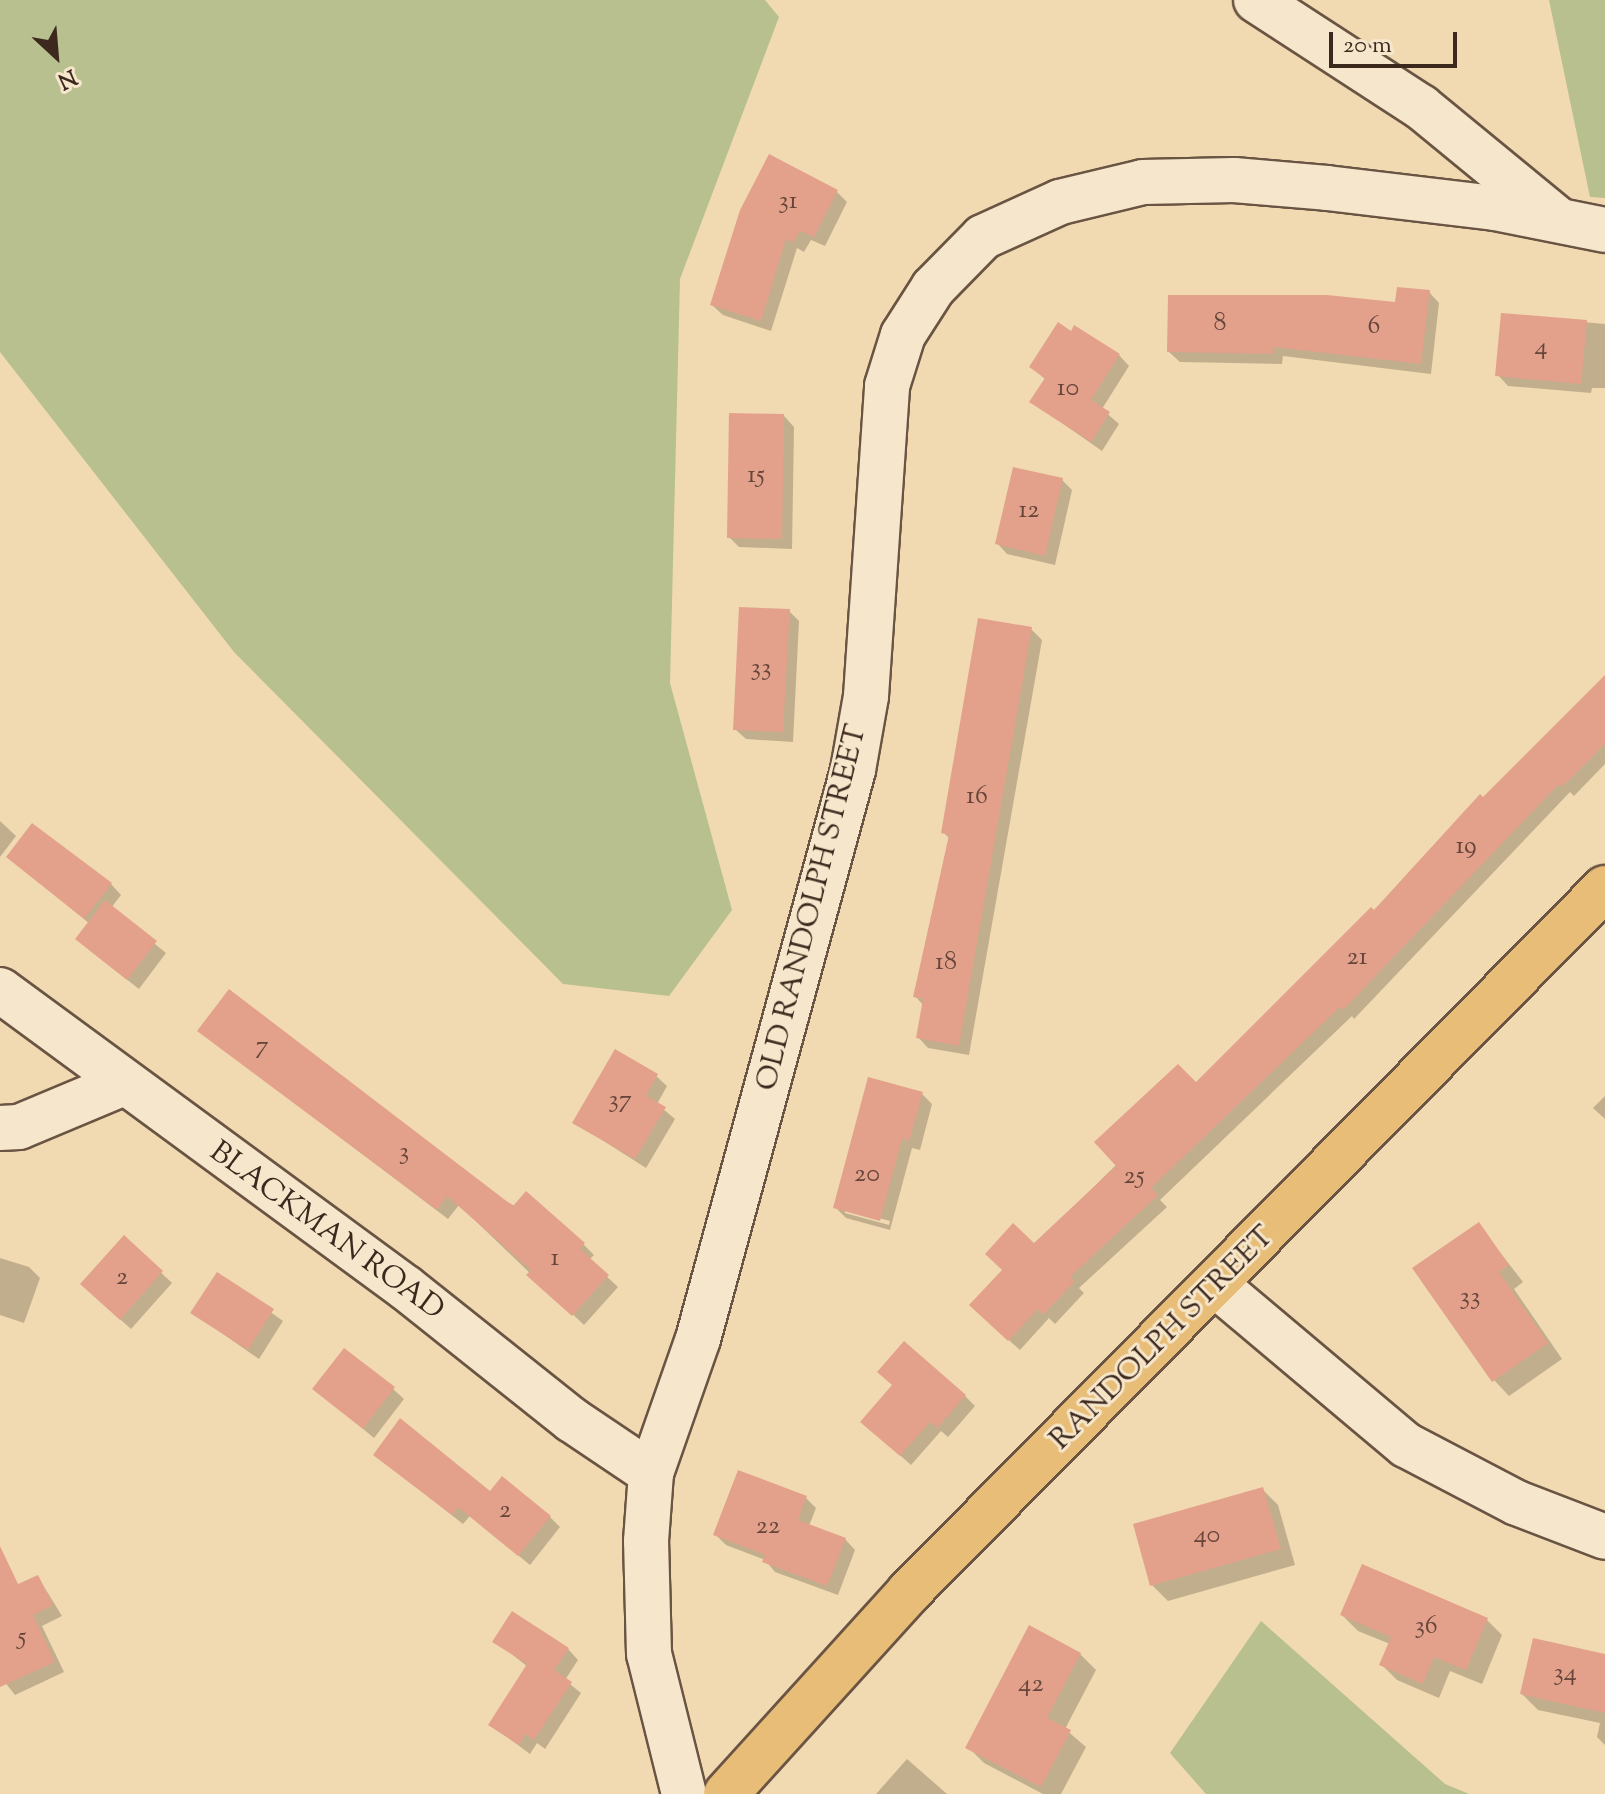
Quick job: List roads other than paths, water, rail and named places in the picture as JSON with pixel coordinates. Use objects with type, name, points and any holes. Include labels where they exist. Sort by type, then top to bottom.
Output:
[{"type":"main road","name":"RANDOLPH STREET","points":[[726,1794],[909,1592],[1217,1286],[1605,888]]},
{"type":"street","points":[[1256,0],[1421,107],[1560,221]]},
{"type":"street","name":"OLD RANDOLPH STREET","points":[[684,1794],[649,1654],[646,1541],[651,1473],[698,1339],[853,770],[866,696],[887,386],[903,335],[933,288],[983,237],[1060,202],[1143,182],[1234,180],[1327,188],[1495,208],[1605,230]]},
{"type":"street","name":"BLACKMAN ROAD","points":[[0,990],[122,1084],[406,1288],[572,1420],[651,1473]]},
{"type":"street","points":[[0,1128],[19,1127],[122,1084]]},
{"type":"street","points":[[1217,1286],[1406,1445],[1517,1503],[1605,1537]]}]
